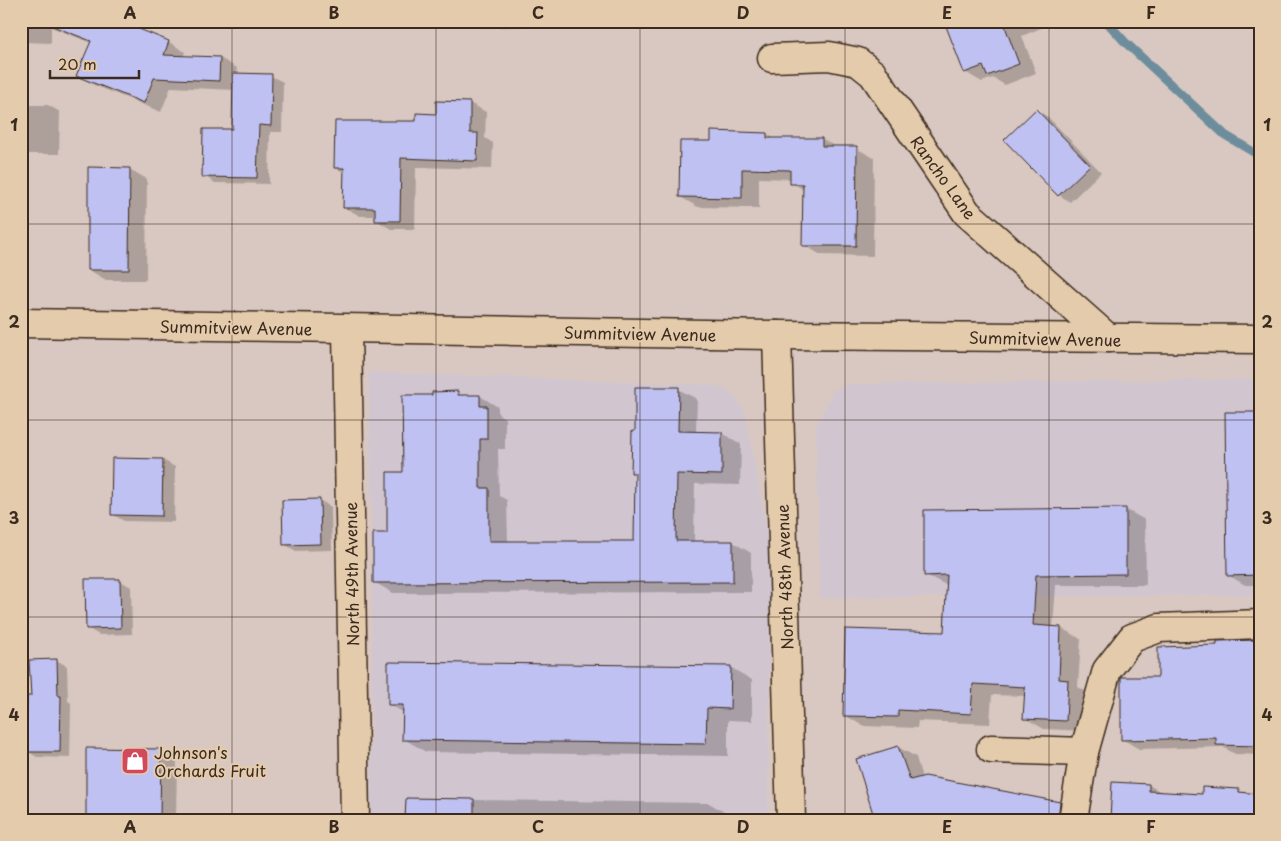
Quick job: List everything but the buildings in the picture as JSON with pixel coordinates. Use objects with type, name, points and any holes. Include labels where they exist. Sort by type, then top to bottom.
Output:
[{"type":"street","name":"Rancho Lane","points":[[772,58],[829,56],[858,62],[873,74],[967,214],[1108,338]]},
{"type":"street","name":"Summitview Avenue","points":[[21,323],[777,335],[1260,339]]},
{"type":"street","name":"North 49th Avenue","points":[[347,329],[355,820]]},
{"type":"street","name":"North 48th Avenue","points":[[777,335],[791,820]]},
{"type":"street","points":[[1073,820],[1084,752],[1107,670],[1132,638],[1159,628],[1260,624]]},
{"type":"street","points":[[991,748],[1084,752]]},
{"type":"shaded area","points":[[369,372],[713,385],[728,391],[745,411],[770,549],[768,820],[371,820],[372,543]]},
{"type":"shaded area","points":[[1260,379],[1260,595],[820,598],[816,426],[834,389],[851,384]]},
{"type":"waterway","points":[[1106,21],[1125,42],[1225,135],[1260,156]]},
{"type":"place","name":"Johnson's Orchards Fruit","points":[[135,761]]}]
